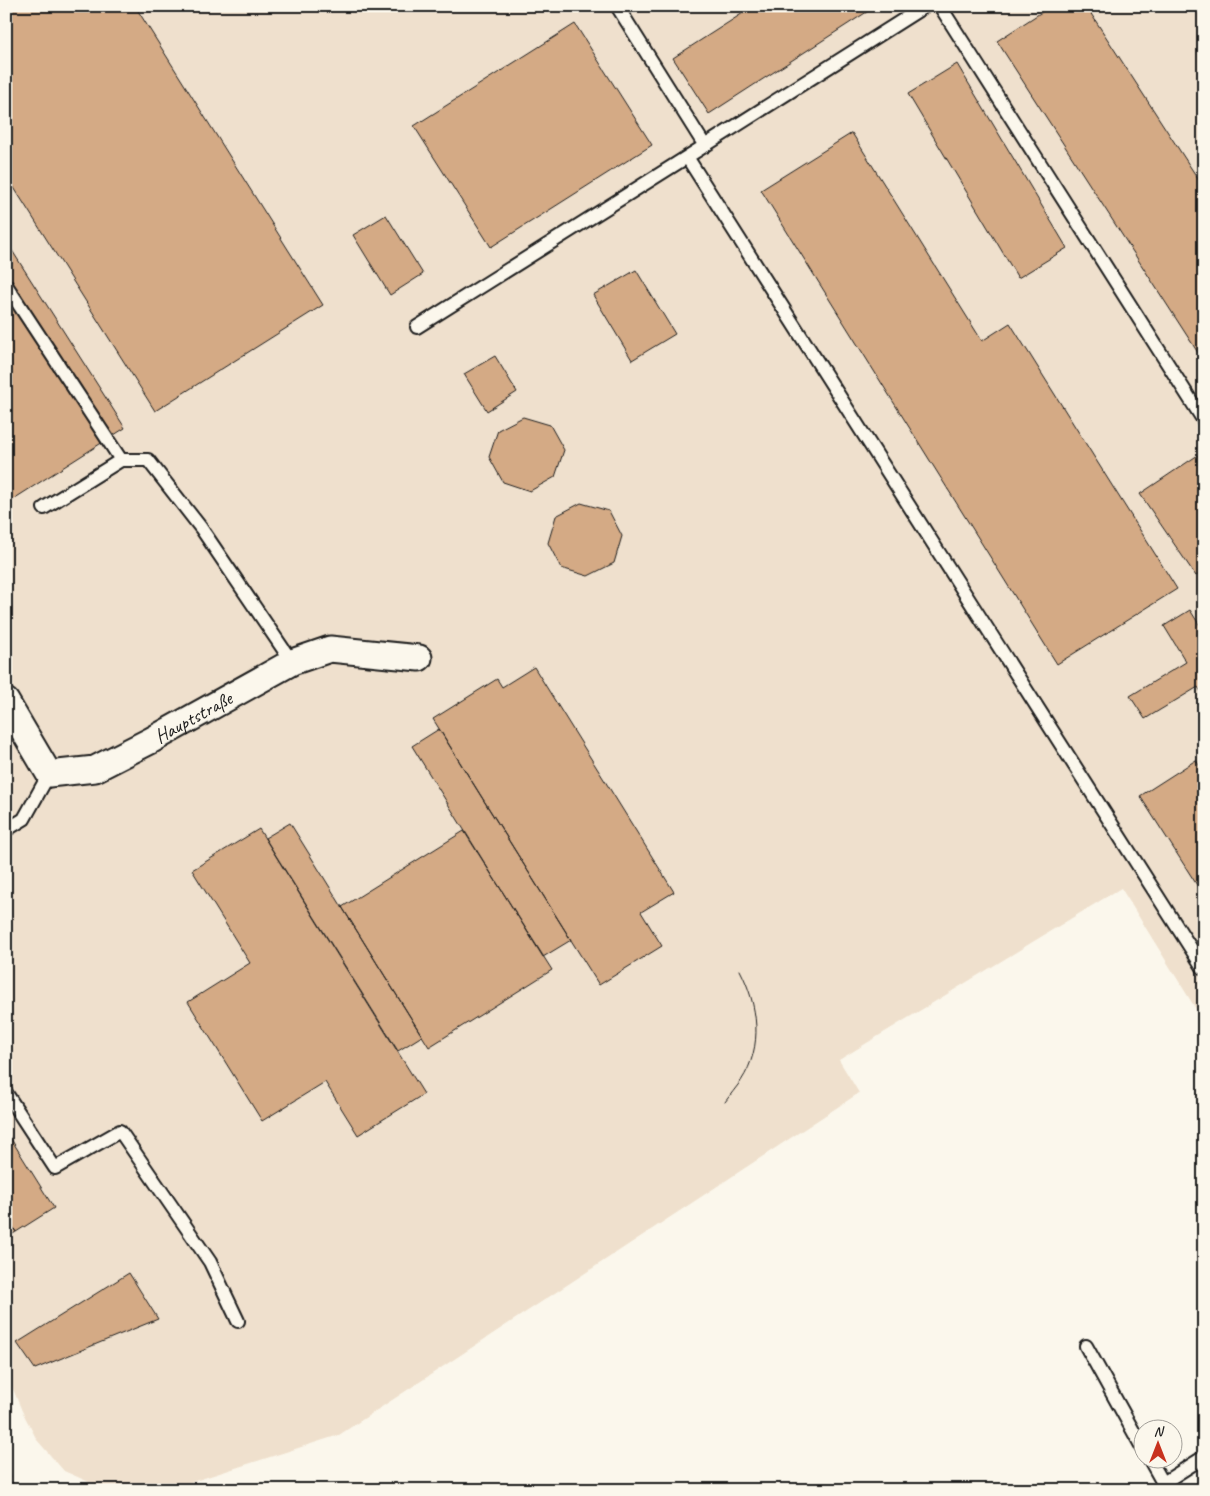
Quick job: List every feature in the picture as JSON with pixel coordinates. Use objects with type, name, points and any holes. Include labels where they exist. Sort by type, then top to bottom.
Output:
[{"type":"street","name":"Hauptstraße","points":[[49,774],[95,769],[150,741],[292,662],[330,649],[419,658]]},
{"type":"street","points":[[6,701],[49,774]]},
{"type":"lane","points":[[617,6],[705,146]]},
{"type":"lane","points":[[417,327],[925,6]]},
{"type":"lane","points":[[940,6],[1204,421]]},
{"type":"lane","points":[[687,157],[1204,969]]},
{"type":"lane","points":[[6,285],[121,460]]},
{"type":"lane","points":[[44,508],[121,460],[148,460],[201,528],[292,662]]},
{"type":"lane","points":[[6,830],[24,819],[49,774]]},
{"type":"lane","points":[[6,1093],[55,1168],[120,1131],[210,1262],[238,1322]]},
{"type":"lane","points":[[1086,1346],[1132,1429]]},
{"type":"lane","points":[[1153,1468],[1162,1487],[1204,1457]]},
{"type":"path","points":[[6,1465],[13,1490]]},
{"type":"shaded area","points":[[6,6],[1204,6],[1204,1022],[1121,888],[839,1060],[859,1093],[339,1435],[179,1486],[154,1490],[105,1489],[64,1471],[37,1440],[22,1411],[6,1372]]},
{"type":"building","points":[[6,6],[135,6],[323,305],[155,411],[6,175]]},
{"type":"building","points":[[754,6],[876,6],[709,114],[673,58]]},
{"type":"building","points":[[1051,6],[1086,6],[1204,188],[1204,362],[997,41]]},
{"type":"building","points":[[575,24],[652,145],[491,247],[414,126]]},
{"type":"building","points":[[957,64],[1067,248],[1018,278],[908,94]]},
{"type":"building","points":[[852,133],[982,341],[1010,323],[1177,589],[1057,664],[761,190]]},
{"type":"building","points":[[386,215],[423,274],[390,295],[353,235]]},
{"type":"building","points":[[6,241],[125,428],[12,500],[6,492]]},
{"type":"building","points":[[636,270],[675,334],[632,360],[593,295]]},
{"type":"building","points":[[495,356],[517,392],[487,411],[464,374]]},
{"type":"building","points":[[523,417],[550,425],[564,450],[555,477],[530,491],[503,482],[489,457],[498,430]]},
{"type":"building","points":[[1198,455],[1204,464],[1204,571],[1196,576],[1140,494]]},
{"type":"building","points":[[581,503],[609,511],[622,536],[614,563],[588,576],[561,568],[548,543],[556,516]]},
{"type":"building","points":[[1190,610],[1204,632],[1204,697],[1198,687],[1145,719],[1130,696],[1186,662],[1164,626]]},
{"type":"building","points":[[534,667],[674,892],[641,912],[662,946],[599,985],[433,719],[497,679],[502,687]]},
{"type":"building","points":[[439,729],[571,940],[543,957],[412,746]]},
{"type":"building","points":[[1196,760],[1204,771],[1204,896],[1140,796]]},
{"type":"building","points":[[290,823],[422,1036],[398,1051],[265,838]]},
{"type":"building","points":[[259,829],[424,1094],[358,1135],[325,1082],[262,1121],[188,1002],[250,963],[192,870]]},
{"type":"building","points":[[464,831],[552,970],[429,1047],[342,907]]},
{"type":"building","points":[[6,1131],[54,1208],[16,1232],[6,1216]]},
{"type":"building","points":[[6,1216],[16,1232],[6,1238]]},
{"type":"building","points":[[129,1273],[158,1319],[35,1369],[17,1343]]},
{"type":"tram line","points":[[725,1102],[748,1068],[756,1040],[756,1026],[751,997],[740,970]]}]
